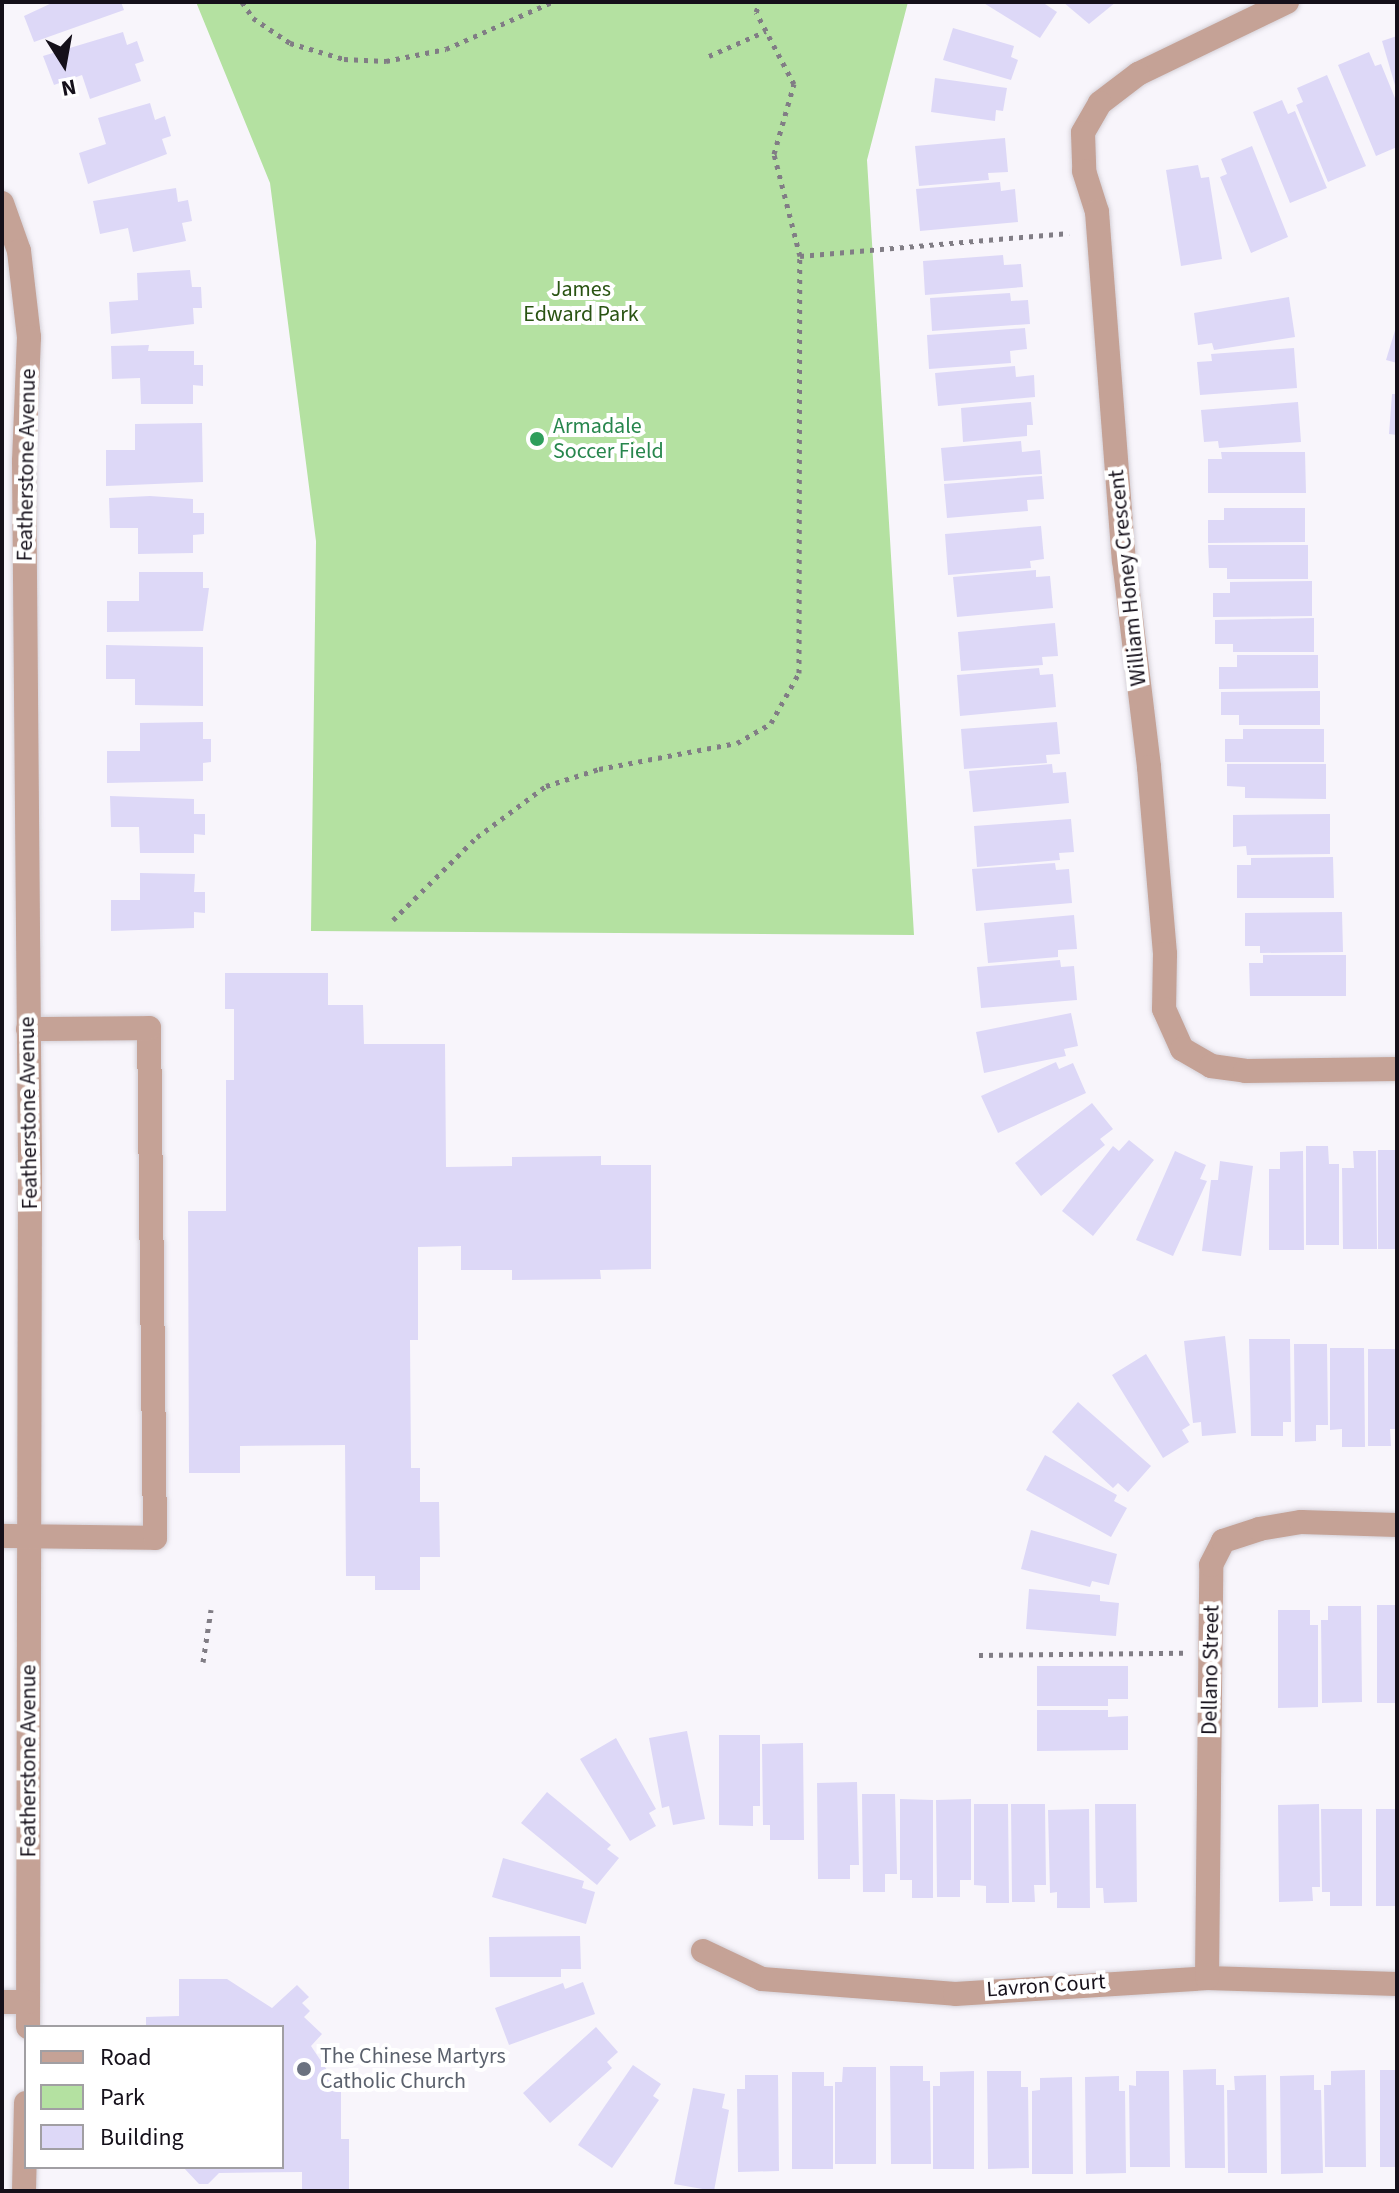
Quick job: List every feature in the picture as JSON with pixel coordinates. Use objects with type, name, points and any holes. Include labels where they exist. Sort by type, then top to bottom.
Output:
[{"type":"street","name":"William Honey Crescent","points":[[1287,2],[1138,74],[1100,103],[1083,133],[1084,171],[1098,230],[1124,560],[1165,954],[1164,1009],[1182,1049],[1211,1066],[1245,1071],[1397,1069]]},
{"type":"street","name":"Featherstone Avenue","points":[[2,203],[19,251],[29,337],[13,461],[28,1029],[28,2025]]},
{"type":"street","points":[[2,1536],[155,1538],[149,1028],[28,1029]]},
{"type":"street","name":"Dellano Street","points":[[1207,1978],[1211,1565],[1223,1541],[1301,1522],[1397,1525]]},
{"type":"street","name":"Lavron Court","points":[[703,1951],[762,1979],[939,1993],[1207,1978],[1397,1984]]},
{"type":"street","points":[[2,2002],[28,2002]]},
{"type":"street","points":[[24,2169],[24,2191]]},
{"type":"path","points":[[242,2],[253,18],[290,43],[344,59],[386,61],[446,49],[552,2]]},
{"type":"path","points":[[393,920],[477,837],[546,786],[599,769],[737,743],[771,723],[790,697],[799,673],[800,256],[774,154],[794,84],[756,12],[760,2]]},
{"type":"path","points":[[709,56],[766,31]]},
{"type":"path","points":[[800,256],[1098,230]]},
{"type":"path","points":[[203,1662],[211,1610]]},
{"type":"path","points":[[979,1655],[1208,1653]]},
{"type":"green space","name":"James Edward Park","points":[[196,2],[908,2],[867,160],[914,935],[311,931],[316,541],[270,183]]},
{"type":"building","points":[[54,2],[121,2],[124,10],[34,42],[24,16]]},
{"type":"building","points":[[982,2],[1042,2],[1057,12],[1040,38]]},
{"type":"building","points":[[1063,2],[1116,2],[1089,24]]},
{"type":"building","points":[[953,28],[1014,46],[1011,57],[1018,60],[1011,80],[943,60]]},
{"type":"building","points":[[123,32],[127,45],[137,41],[144,61],[135,64],[141,81],[90,99],[82,75],[54,85],[43,56]]},
{"type":"building","points":[[1397,36],[1397,92],[1382,41]]},
{"type":"building","points":[[1369,52],[1375,66],[1381,64],[1397,103],[1397,147],[1376,156],[1338,65]]},
{"type":"building","points":[[1327,75],[1366,166],[1328,182],[1296,105],[1303,102],[1297,88]]},
{"type":"building","points":[[935,78],[1007,88],[1003,111],[996,110],[995,121],[931,112]]},
{"type":"building","points":[[1282,100],[1288,114],[1295,111],[1327,188],[1290,203],[1253,112]]},
{"type":"building","points":[[150,103],[155,120],[165,116],[171,136],[162,139],[167,154],[88,184],[79,153],[106,144],[98,118]]},
{"type":"building","points":[[1005,138],[1008,172],[988,173],[989,180],[919,186],[915,146]]},
{"type":"building","points":[[1252,146],[1288,237],[1251,253],[1220,177],[1227,174],[1221,159]]},
{"type":"building","points":[[1198,165],[1201,178],[1209,177],[1222,259],[1181,266],[1166,170]]},
{"type":"building","points":[[1000,182],[1001,191],[1015,189],[1018,222],[920,231],[916,189]]},
{"type":"building","points":[[176,188],[178,202],[188,200],[192,221],[182,223],[186,241],[133,252],[128,228],[100,234],[93,201]]},
{"type":"building","points":[[1003,255],[1004,265],[1021,264],[1023,287],[925,295],[923,261]]},
{"type":"building","points":[[190,270],[192,287],[201,287],[202,308],[193,308],[194,324],[111,334],[109,302],[138,300],[137,273]]},
{"type":"building","points":[[1010,293],[1011,301],[1028,300],[1030,324],[932,331],[930,298]]},
{"type":"building","points":[[1289,297],[1295,337],[1214,350],[1212,343],[1198,345],[1194,313]]},
{"type":"building","points":[[1397,324],[1397,363],[1386,360]]},
{"type":"building","points":[[1025,328],[1027,349],[1010,351],[1011,363],[929,369],[927,335]]},
{"type":"building","points":[[149,345],[148,351],[194,351],[194,365],[203,365],[203,386],[193,385],[193,404],[141,404],[140,378],[112,379],[111,346]]},
{"type":"building","points":[[1294,348],[1297,388],[1200,395],[1197,362],[1212,361],[1211,354]]},
{"type":"building","points":[[1015,366],[1016,377],[1034,375],[1035,397],[938,406],[935,373]]},
{"type":"building","points":[[1392,394],[1397,394],[1397,435],[1389,434]]},
{"type":"building","points":[[1031,402],[1033,425],[1027,425],[1027,436],[963,442],[961,408]]},
{"type":"building","points":[[1298,402],[1301,442],[1219,448],[1218,441],[1204,442],[1201,410]]},
{"type":"building","points":[[202,423],[203,482],[106,486],[106,450],[135,450],[135,424]]},
{"type":"building","points":[[1021,441],[1022,452],[1040,450],[1042,474],[944,481],[941,448]]},
{"type":"building","points":[[1221,452],[1305,452],[1306,493],[1208,493],[1208,459],[1222,459]]},
{"type":"building","points":[[1042,476],[1044,499],[1027,500],[1028,511],[947,518],[944,484]]},
{"type":"building","points":[[150,496],[193,499],[193,513],[204,513],[204,534],[193,535],[193,553],[138,554],[138,528],[110,528],[109,498]]},
{"type":"building","points":[[1224,508],[1305,508],[1305,542],[1208,543],[1208,520],[1224,520]]},
{"type":"building","points":[[1041,526],[1044,559],[1030,561],[1031,568],[948,575],[945,534]]},
{"type":"building","points":[[1208,545],[1308,545],[1308,579],[1227,579],[1227,568],[1209,568]]},
{"type":"building","points":[[1036,570],[1036,577],[1050,576],[1053,608],[957,617],[953,577]]},
{"type":"building","points":[[139,572],[203,572],[203,588],[209,588],[203,631],[107,632],[107,601],[139,601]]},
{"type":"building","points":[[1312,581],[1312,616],[1213,617],[1213,593],[1230,593],[1230,582]]},
{"type":"building","points":[[1314,618],[1314,652],[1233,652],[1233,644],[1215,644],[1215,620]]},
{"type":"building","points":[[1055,623],[1058,656],[1042,657],[1043,665],[961,671],[958,632]]},
{"type":"building","points":[[106,645],[203,647],[203,706],[135,705],[135,679],[106,679]]},
{"type":"building","points":[[1237,655],[1318,655],[1318,688],[1219,689],[1219,667],[1237,667]]},
{"type":"building","points":[[1039,668],[1040,675],[1053,674],[1056,707],[960,716],[957,675]]},
{"type":"building","points":[[1320,691],[1320,725],[1239,725],[1239,715],[1221,715],[1221,692]]},
{"type":"building","points":[[203,722],[203,739],[211,739],[211,762],[203,763],[203,781],[107,783],[107,751],[140,751],[140,723]]},
{"type":"building","points":[[1057,722],[1060,754],[1046,755],[1047,763],[964,769],[961,729]]},
{"type":"building","points":[[1243,729],[1324,729],[1324,762],[1225,762],[1225,739],[1243,739]]},
{"type":"building","points":[[1052,764],[1053,773],[1066,772],[1069,803],[973,812],[969,771]]},
{"type":"building","points":[[1227,764],[1326,764],[1326,799],[1245,798],[1245,787],[1227,786]]},
{"type":"building","points":[[110,796],[194,799],[194,814],[205,814],[205,835],[194,834],[194,853],[140,853],[139,827],[111,827]]},
{"type":"building","points":[[1330,814],[1330,854],[1247,855],[1246,846],[1233,847],[1233,815]]},
{"type":"building","points":[[1071,819],[1074,852],[1059,853],[1060,860],[977,867],[974,826]]},
{"type":"building","points":[[1333,857],[1334,898],[1237,898],[1237,865],[1251,865],[1251,858]]},
{"type":"building","points":[[1055,863],[1056,870],[1069,869],[1072,903],[976,911],[972,869]]},
{"type":"building","points":[[140,873],[195,874],[194,892],[205,892],[205,913],[194,912],[194,928],[111,931],[111,900],[140,900]]},
{"type":"building","points":[[1342,912],[1343,952],[1260,953],[1260,946],[1245,946],[1245,913]]},
{"type":"building","points":[[1074,915],[1077,949],[1058,950],[1058,957],[988,963],[984,923]]},
{"type":"building","points":[[1263,955],[1346,955],[1346,996],[1250,996],[1249,963],[1263,963]]},
{"type":"building","points":[[1060,960],[1061,967],[1074,966],[1077,1000],[981,1008],[977,967]]},
{"type":"building","points":[[225,973],[328,973],[328,1005],[363,1005],[364,1044],[445,1044],[446,1167],[512,1166],[512,1157],[601,1156],[601,1165],[651,1165],[651,1269],[600,1270],[601,1279],[512,1280],[512,1270],[461,1270],[461,1246],[418,1247],[418,1340],[410,1340],[411,1468],[420,1468],[420,1502],[439,1502],[440,1557],[420,1557],[420,1590],[375,1590],[375,1576],[346,1576],[345,1445],[240,1446],[240,1473],[189,1473],[188,1211],[226,1211],[226,1080],[234,1080],[234,1009],[225,1009]]},
{"type":"building","points":[[1071,1013],[1078,1046],[1064,1049],[1066,1056],[984,1073],[976,1032]]},
{"type":"building","points":[[1056,1062],[1059,1069],[1073,1063],[1086,1093],[998,1133],[981,1096]]},
{"type":"building","points":[[1092,1103],[1113,1129],[1100,1139],[1105,1145],[1041,1196],[1015,1163]]},
{"type":"building","points":[[1129,1140],[1154,1160],[1093,1236],[1062,1211],[1113,1146],[1119,1151]]},
{"type":"building","points":[[1306,1146],[1328,1146],[1329,1164],[1339,1164],[1339,1245],[1306,1245]]},
{"type":"building","points":[[1378,1150],[1397,1150],[1397,1249],[1378,1249]]},
{"type":"building","points":[[1175,1151],[1206,1165],[1200,1179],[1207,1181],[1173,1256],[1136,1240]]},
{"type":"building","points":[[1303,1151],[1304,1250],[1269,1250],[1269,1169],[1280,1169],[1280,1152]]},
{"type":"building","points":[[1353,1151],[1376,1151],[1377,1249],[1343,1249],[1342,1168],[1354,1168]]},
{"type":"building","points":[[1220,1161],[1253,1166],[1241,1256],[1202,1251],[1211,1180],[1218,1180]]},
{"type":"building","points":[[1225,1336],[1236,1433],[1202,1436],[1201,1422],[1193,1423],[1184,1341]]},
{"type":"building","points":[[1249,1339],[1290,1339],[1291,1422],[1283,1422],[1283,1436],[1251,1436]]},
{"type":"building","points":[[1294,1344],[1327,1344],[1328,1425],[1316,1425],[1316,1441],[1295,1442]]},
{"type":"building","points":[[1330,1348],[1364,1348],[1365,1447],[1342,1447],[1342,1429],[1330,1430]]},
{"type":"building","points":[[1368,1349],[1397,1349],[1397,1429],[1390,1429],[1391,1446],[1368,1446]]},
{"type":"building","points":[[1146,1354],[1190,1425],[1182,1430],[1189,1442],[1163,1458],[1112,1375]]},
{"type":"building","points":[[1078,1402],[1151,1466],[1128,1492],[1118,1483],[1113,1488],[1052,1432]]},
{"type":"building","points":[[1045,1455],[1117,1495],[1114,1501],[1127,1508],[1111,1537],[1026,1490]]},
{"type":"building","points":[[1031,1530],[1117,1554],[1109,1585],[1092,1581],[1090,1587],[1021,1569]]},
{"type":"building","points":[[1029,1589],[1100,1595],[1100,1601],[1119,1603],[1116,1636],[1026,1629]]},
{"type":"building","points":[[1377,1605],[1397,1605],[1397,1703],[1377,1703]]},
{"type":"building","points":[[1328,1606],[1361,1606],[1362,1702],[1322,1703],[1321,1620],[1328,1620]]},
{"type":"building","points":[[1278,1610],[1310,1610],[1310,1625],[1318,1625],[1318,1707],[1278,1708]]},
{"type":"building","points":[[1037,1666],[1128,1666],[1128,1699],[1108,1699],[1108,1706],[1037,1706]]},
{"type":"building","points":[[1037,1710],[1108,1710],[1108,1717],[1128,1716],[1128,1750],[1037,1751]]},
{"type":"building","points":[[687,1731],[705,1819],[673,1825],[669,1806],[662,1808],[649,1738]]},
{"type":"building","points":[[719,1735],[760,1735],[760,1806],[753,1806],[753,1826],[719,1825]]},
{"type":"building","points":[[616,1738],[656,1809],[649,1813],[656,1826],[630,1841],[580,1759]]},
{"type":"building","points":[[803,1743],[804,1840],[770,1840],[770,1825],[763,1825],[762,1744]]},
{"type":"building","points":[[857,1782],[859,1865],[850,1865],[850,1879],[818,1879],[817,1783]]},
{"type":"building","points":[[547,1792],[611,1845],[607,1849],[619,1858],[597,1885],[521,1823]]},
{"type":"building","points":[[862,1794],[895,1794],[897,1874],[885,1874],[885,1892],[863,1892]]},
{"type":"building","points":[[900,1799],[933,1800],[933,1898],[912,1898],[912,1880],[900,1880]]},
{"type":"building","points":[[971,1799],[971,1880],[960,1880],[960,1897],[937,1897],[936,1800]]},
{"type":"building","points":[[974,1804],[1008,1804],[1009,1903],[986,1903],[986,1886],[974,1885]]},
{"type":"building","points":[[1011,1804],[1045,1804],[1046,1885],[1034,1885],[1035,1902],[1012,1902]]},
{"type":"building","points":[[1095,1804],[1136,1804],[1137,1902],[1104,1903],[1103,1888],[1096,1888]]},
{"type":"building","points":[[1319,1804],[1320,1887],[1312,1887],[1313,1901],[1279,1902],[1278,1805]]},
{"type":"building","points":[[1089,1809],[1090,1908],[1057,1908],[1057,1892],[1050,1893],[1048,1810]]},
{"type":"building","points":[[1321,1809],[1362,1809],[1362,1906],[1330,1906],[1330,1892],[1322,1892]]},
{"type":"building","points":[[1376,1809],[1397,1809],[1397,1906],[1376,1906]]},
{"type":"building","points":[[503,1858],[584,1881],[582,1888],[595,1892],[586,1924],[492,1897]]},
{"type":"building","points":[[580,1936],[581,1969],[561,1969],[561,1977],[490,1977],[489,1937]]},
{"type":"building","name":"The Chinese Martyrs Catholic Church","points":[[179,1979],[227,1979],[272,2008],[297,1985],[309,1997],[302,2003],[310,2011],[304,2017],[322,2034],[311,2046],[341,2091],[341,2139],[349,2139],[349,2191],[302,2191],[302,2172],[219,2173],[208,2184],[199,2184],[185,2169],[284,2169],[284,2025],[146,2025],[146,2017],[179,2016]]},
{"type":"building","points":[[583,1982],[595,2014],[509,2045],[495,2008],[563,1983],[565,1989]]},
{"type":"building","points":[[596,2027],[618,2052],[607,2062],[612,2068],[550,2123],[523,2093]]},
{"type":"building","points":[[633,2065],[661,2084],[653,2096],[659,2100],[612,2168],[578,2145]]},
{"type":"building","points":[[890,2066],[923,2066],[923,2081],[930,2081],[931,2164],[891,2164]]},
{"type":"building","points":[[843,2067],[876,2067],[876,2164],[835,2164],[835,2082],[842,2082]]},
{"type":"building","points":[[1216,2069],[1216,2085],[1224,2085],[1225,2168],[1185,2168],[1183,2070]]},
{"type":"building","points":[[1365,2070],[1366,2167],[1325,2167],[1324,2085],[1331,2085],[1331,2071]]},
{"type":"building","points":[[1380,2070],[1397,2070],[1397,2167],[1380,2167]]},
{"type":"building","points":[[974,2071],[974,2169],[933,2169],[933,2086],[940,2086],[940,2072]]},
{"type":"building","points":[[987,2071],[1021,2071],[1021,2087],[1028,2087],[1029,2168],[988,2169]]},
{"type":"building","points":[[1136,2071],[1169,2071],[1170,2167],[1130,2167],[1129,2085],[1136,2086]]},
{"type":"building","points":[[792,2072],[824,2072],[824,2086],[833,2086],[833,2169],[792,2169]]},
{"type":"building","points":[[745,2075],[778,2075],[779,2171],[738,2172],[737,2089],[745,2089]]},
{"type":"building","points":[[1266,2075],[1267,2173],[1228,2173],[1227,2090],[1235,2090],[1234,2076]]},
{"type":"building","points":[[1314,2075],[1314,2090],[1321,2090],[1323,2173],[1281,2174],[1280,2076]]},
{"type":"building","points":[[1119,2076],[1119,2091],[1125,2091],[1126,2173],[1086,2174],[1085,2077]]},
{"type":"building","points":[[1072,2077],[1073,2174],[1032,2174],[1032,2091],[1040,2090],[1040,2078]]},
{"type":"building","points":[[693,2088],[725,2094],[722,2108],[729,2110],[714,2191],[674,2184]]},
{"type":"place","name":"Armadale Soccer Field","points":[[537,439]]},
{"type":"place","name":"The Chinese Martyrs Catholic Church","points":[[304,2069]]}]
